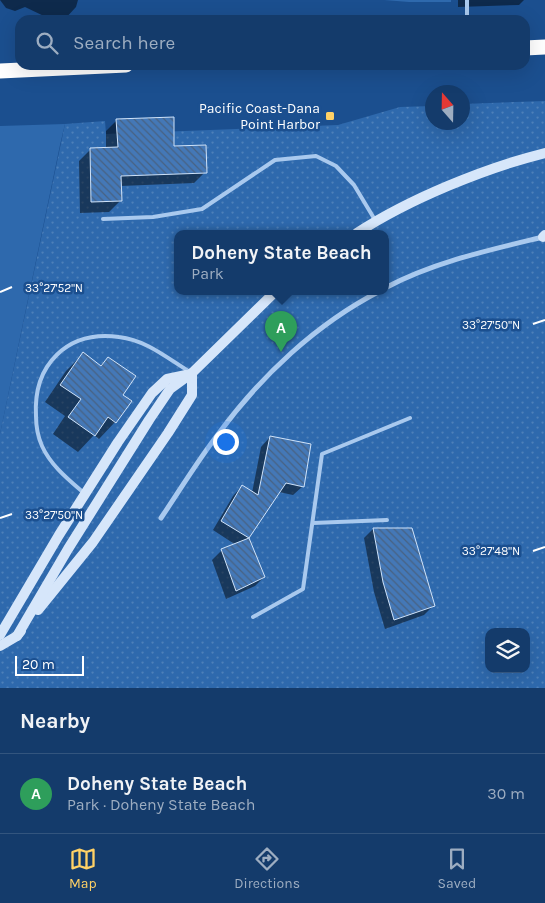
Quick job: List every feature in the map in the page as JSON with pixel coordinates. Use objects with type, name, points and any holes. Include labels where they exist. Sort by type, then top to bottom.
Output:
[{"type":"highway","points":[[530,48],[545,47]]},
{"type":"highway","points":[[0,71],[21,70]]},
{"type":"street","points":[[362,230],[416,201],[487,171],[545,154]]},
{"type":"street","points":[[389,286],[433,266],[544,236]]},
{"type":"street","points":[[17,636],[97,502],[170,389],[192,374],[272,295]]},
{"type":"street","points":[[161,518],[219,432],[267,376],[315,333],[372,295]]},
{"type":"street","points":[[0,636],[85,494],[152,393],[167,379],[192,374]]},
{"type":"street","points":[[0,646],[17,636],[93,542],[192,396],[192,374]]},
{"type":"street","points":[[85,494],[97,502]]},
{"type":"lane","points":[[466,0],[467,15]]},
{"type":"lane","points":[[103,219],[153,217],[202,209],[275,160],[316,156],[336,166],[354,186],[377,222]]},
{"type":"lane","points":[[85,494],[62,474],[52,462],[42,446],[36,426],[35,403],[39,381],[53,357],[76,342],[93,336],[119,337],[141,342],[192,374]]},
{"type":"lane","points":[[252,617],[303,589],[322,454],[410,418]]},
{"type":"lane","points":[[312,523],[387,520]]},
{"type":"shaded area","points":[[384,0],[451,0],[451,2],[409,2]]},
{"type":"shaded area","points":[[545,101],[545,688],[0,688],[0,434],[65,124],[105,121],[106,134],[338,125],[400,107],[425,106],[425,130],[470,130],[470,104]]},
{"type":"shaded area","points":[[65,124],[60,145],[0,434],[0,126]]},
{"type":"building","points":[[174,117],[174,146],[206,145],[207,173],[121,176],[122,201],[91,202],[90,148],[118,147],[116,119]]},
{"type":"building","points":[[83,352],[101,366],[108,357],[136,376],[123,395],[132,401],[116,423],[108,417],[95,436],[68,417],[81,399],[60,385]]},
{"type":"building","points":[[270,436],[311,444],[304,487],[286,483],[249,538],[221,521],[242,485],[258,495]]},
{"type":"building","points":[[373,528],[412,528],[435,606],[394,620],[383,582]]},
{"type":"building","points":[[249,538],[265,577],[236,591],[221,549]]},
{"type":"place","name":"Pacific Coast-Dana Point Harbor","points":[[330,116]]},
{"type":"place","name":"Doheny State Beach","points":[[281,352]]}]
